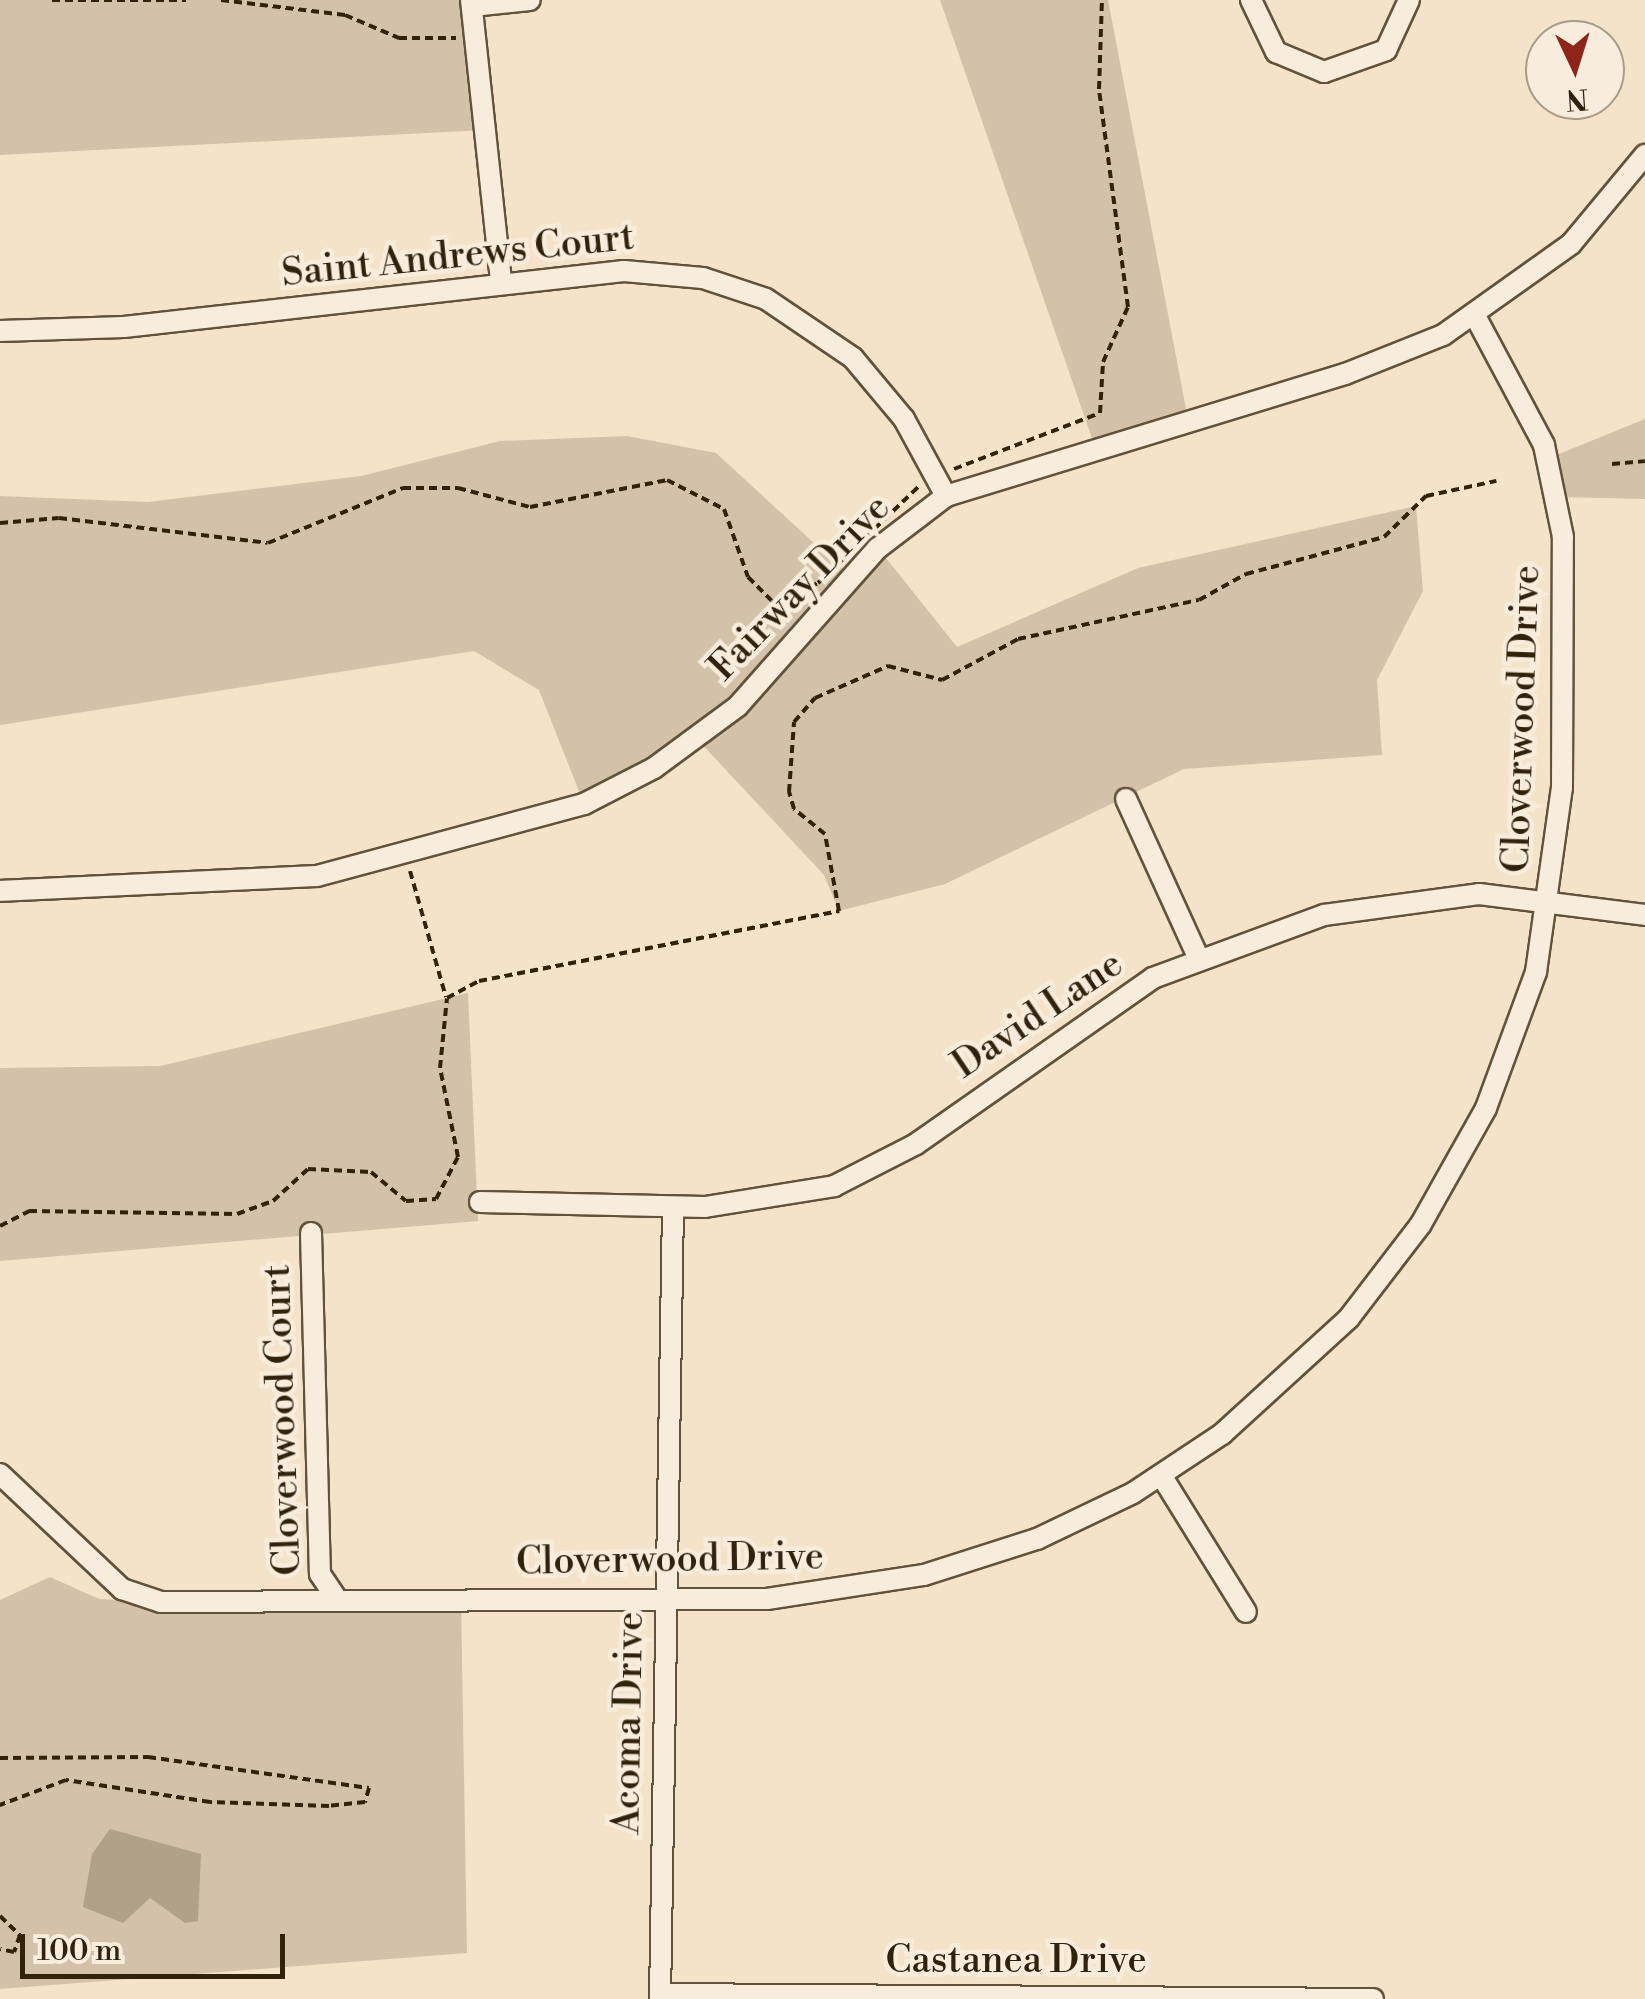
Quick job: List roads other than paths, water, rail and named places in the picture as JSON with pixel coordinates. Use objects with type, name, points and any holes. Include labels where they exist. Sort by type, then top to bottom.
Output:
[{"type":"street","points":[[502,284],[471,3],[530,0]]},
{"type":"street","points":[[1251,0],[1276,52],[1324,72],[1386,50],[1409,0]]},
{"type":"street","name":"Fairway Drive","points":[[0,891],[252,882],[406,857],[584,804],[654,768],[757,688],[878,548],[946,496],[1346,374],[1475,316],[1570,244],[1645,155]]},
{"type":"street","name":"Saint Andrews Court","points":[[0,331],[124,326],[502,284],[664,272],[766,299],[834,340],[880,386],[946,496]]},
{"type":"street","name":"Cloverwood Drive","points":[[0,1474],[134,1595],[174,1604],[336,1598],[666,1600],[834,1594],[924,1576],[1037,1539],[1161,1475],[1303,1365],[1421,1224],[1512,1048],[1551,896],[1562,788],[1559,497],[1529,408],[1475,316]]},
{"type":"street","points":[[1126,798],[1198,957]]},
{"type":"street","name":"David Lane","points":[[480,1202],[673,1208],[783,1200],[858,1176],[1085,1018],[1198,957],[1389,902],[1551,896],[1645,915]]},
{"type":"street","name":"Acoma Drive","points":[[660,1997],[673,1208]]},
{"type":"street","name":"Cloverwood Court","points":[[310,1232],[320,1574],[336,1598]]},
{"type":"street","points":[[1161,1475],[1246,1612]]},
{"type":"street","name":"Castanea Drive","points":[[660,1997],[1372,1999]]}]
